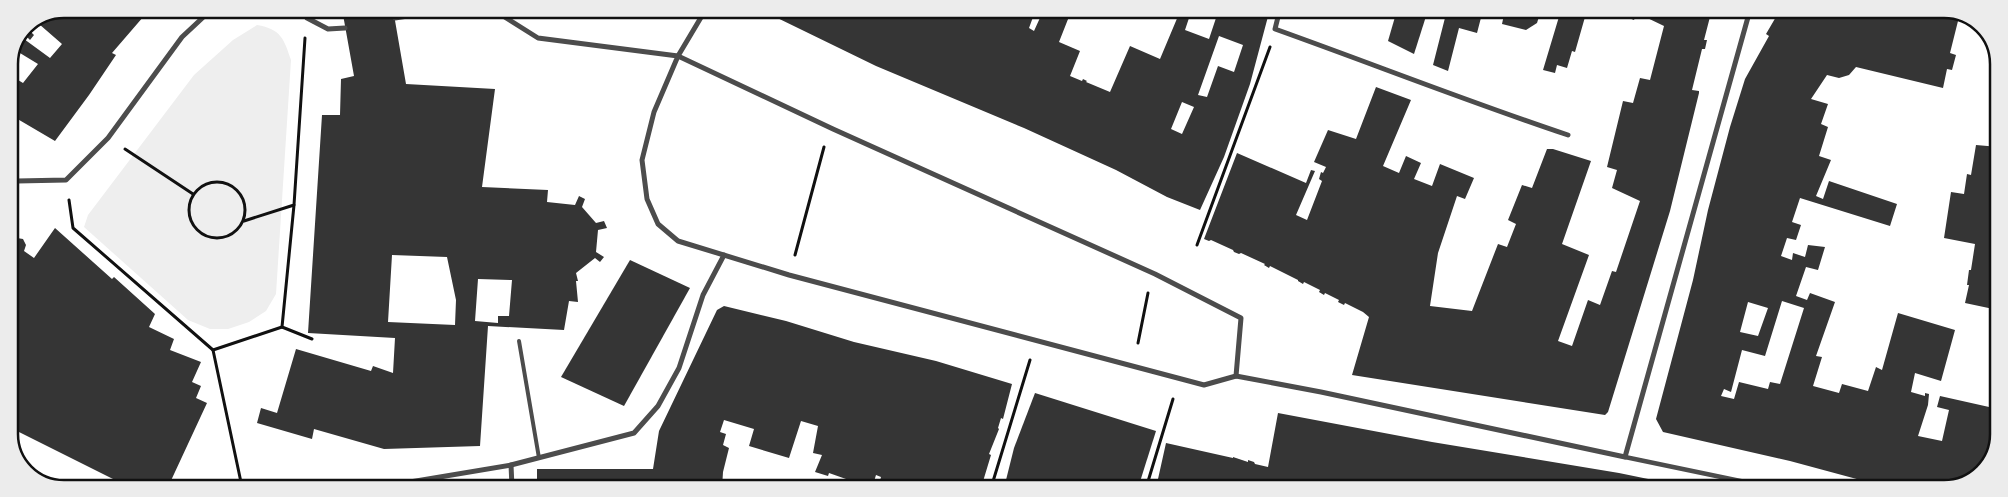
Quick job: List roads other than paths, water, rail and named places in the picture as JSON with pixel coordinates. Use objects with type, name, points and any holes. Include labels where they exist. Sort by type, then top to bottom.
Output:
[{"type":"street","points":[[18,181],[66,180],[108,138],[182,37],[202,18]]},
{"type":"street","points":[[307,18],[328,29],[345,28]]},
{"type":"street","points":[[506,18],[538,38],[678,56],[842,133],[1155,274],[1241,318],[1236,376]]},
{"type":"street","points":[[701,18],[678,56],[654,112],[642,160],[647,199],[658,224],[678,241],[789,275],[1204,386],[1236,376],[1321,392],[1736,480]]},
{"type":"street","points":[[1278,18],[1275,29],[1376,65],[1486,108],[1568,134]]},
{"type":"street","points":[[1625,457],[1748,18]]},
{"type":"street","points":[[422,480],[511,465],[634,434],[658,406],[679,368],[703,295],[724,255]]},
{"type":"street","points":[[511,465],[512,480]]},
{"type":"lane","points":[[519,341],[539,458]]}]
